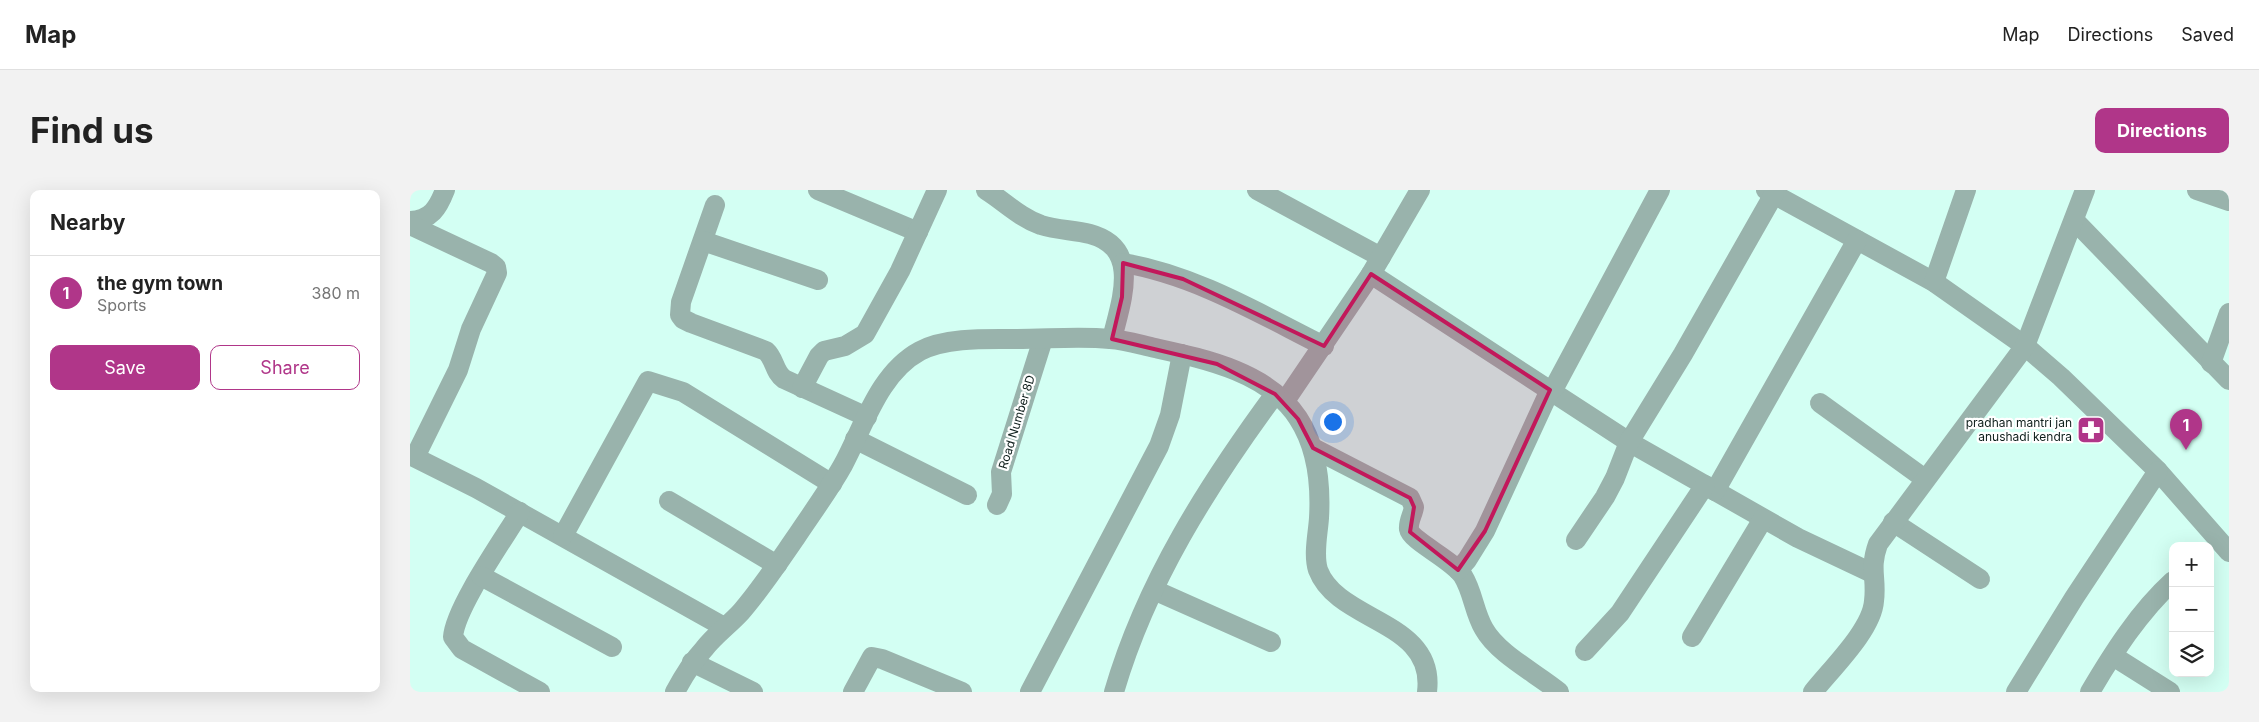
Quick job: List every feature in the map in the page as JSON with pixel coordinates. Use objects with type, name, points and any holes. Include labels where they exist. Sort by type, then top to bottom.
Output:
[{"type":"street","points":[[410,223],[431,216],[445,190]]},
{"type":"street","points":[[818,190],[918,232]]},
{"type":"street","points":[[802,388],[819,356],[824,351],[846,346],[865,334],[884,303],[937,190]]},
{"type":"street","points":[[986,190],[1029,220],[1043,226],[1103,239],[1112,244],[1120,253],[1123,263],[1122,297],[1112,338]]},
{"type":"street","points":[[1257,190],[1376,265],[1550,390],[1629,442],[1798,538],[1872,573]]},
{"type":"street","points":[[1114,692],[1133,634],[1154,590],[1178,541],[1224,464],[1324,346],[1376,265],[1420,190]]},
{"type":"street","points":[[1458,570],[1467,560],[1485,531],[1550,390],[1554,388],[1660,190]]},
{"type":"street","points":[[1934,282],[1966,190]]},
{"type":"street","points":[[1813,692],[1866,626],[1874,600],[1872,573],[1873,560],[1878,544],[2025,346],[2085,190]]},
{"type":"street","points":[[2197,190],[2229,201]]},
{"type":"street","points":[[1576,540],[1612,484],[1629,442],[1683,354],[1770,192],[1934,282],[2025,346],[2061,376],[2158,471],[2221,549]]},
{"type":"street","points":[[715,205],[681,302],[680,315],[683,319],[690,322],[766,351],[772,356],[778,375],[802,388],[867,416]]},
{"type":"street","points":[[2074,220],[2229,380]]},
{"type":"street","points":[[410,223],[491,263],[496,267],[497,273],[471,329],[458,370],[413,456],[520,512],[724,627]]},
{"type":"street","points":[[1585,651],[1620,613],[1710,488],[1857,240]]},
{"type":"street","points":[[703,241],[818,280]]},
{"type":"street","points":[[1123,263],[1143,266],[1183,279],[1240,304],[1324,346]]},
{"type":"street","points":[[2211,363],[2229,313]]},
{"type":"street","points":[[675,692],[692,662],[724,627],[740,613],[777,565],[832,484],[867,416],[888,381],[903,364],[920,351],[961,341],[1112,338],[1217,364],[1253,380],[1280,397],[1298,419],[1313,448],[1318,475],[1317,565],[1322,578],[1334,592],[1387,625],[1413,645],[1424,662],[1427,671],[1427,692]]},
{"type":"street","name":"Road Number 8D","points":[[997,504],[1002,494],[1001,472],[1043,339]]},
{"type":"street","points":[[1030,692],[1159,446],[1170,415],[1182,354]]},
{"type":"street","points":[[562,536],[648,381],[683,392],[832,484]]},
{"type":"street","points":[[1820,403],[1925,479]]},
{"type":"street","points":[[855,439],[967,495]]},
{"type":"street","points":[[1313,448],[1410,498],[1414,507],[1408,526],[1410,532],[1463,576],[1478,617],[1493,642],[1559,692]]},
{"type":"street","points":[[2016,692],[2074,598],[2158,471]]},
{"type":"street","points":[[669,501],[777,565]]},
{"type":"street","points":[[520,512],[481,576],[454,628],[453,637],[456,642],[474,656],[540,692]]},
{"type":"street","points":[[1692,637],[1763,519]]},
{"type":"street","points":[[1893,522],[1980,579]]},
{"type":"street","points":[[481,576],[612,647]]},
{"type":"street","points":[[2090,692],[2147,609],[2169,585]]},
{"type":"street","points":[[1154,590],[1271,642]]},
{"type":"street","points":[[2113,656],[2170,692]]},
{"type":"street","points":[[853,692],[872,657],[882,659],[962,692]]},
{"type":"street","points":[[692,662],[753,692]]},
{"type":"highlighted area","points":[[1123,263],[1183,279],[1324,346],[1371,274],[1550,390],[1485,531],[1458,570],[1410,532],[1414,507],[1410,498],[1313,448],[1298,419],[1275,394],[1217,364],[1112,339],[1122,297]]},
{"type":"place","name":"pradhan mantri jan anushadi kendra","points":[[2091,430]]},
{"type":"place","name":"the gym town","points":[[2186,450]]}]
